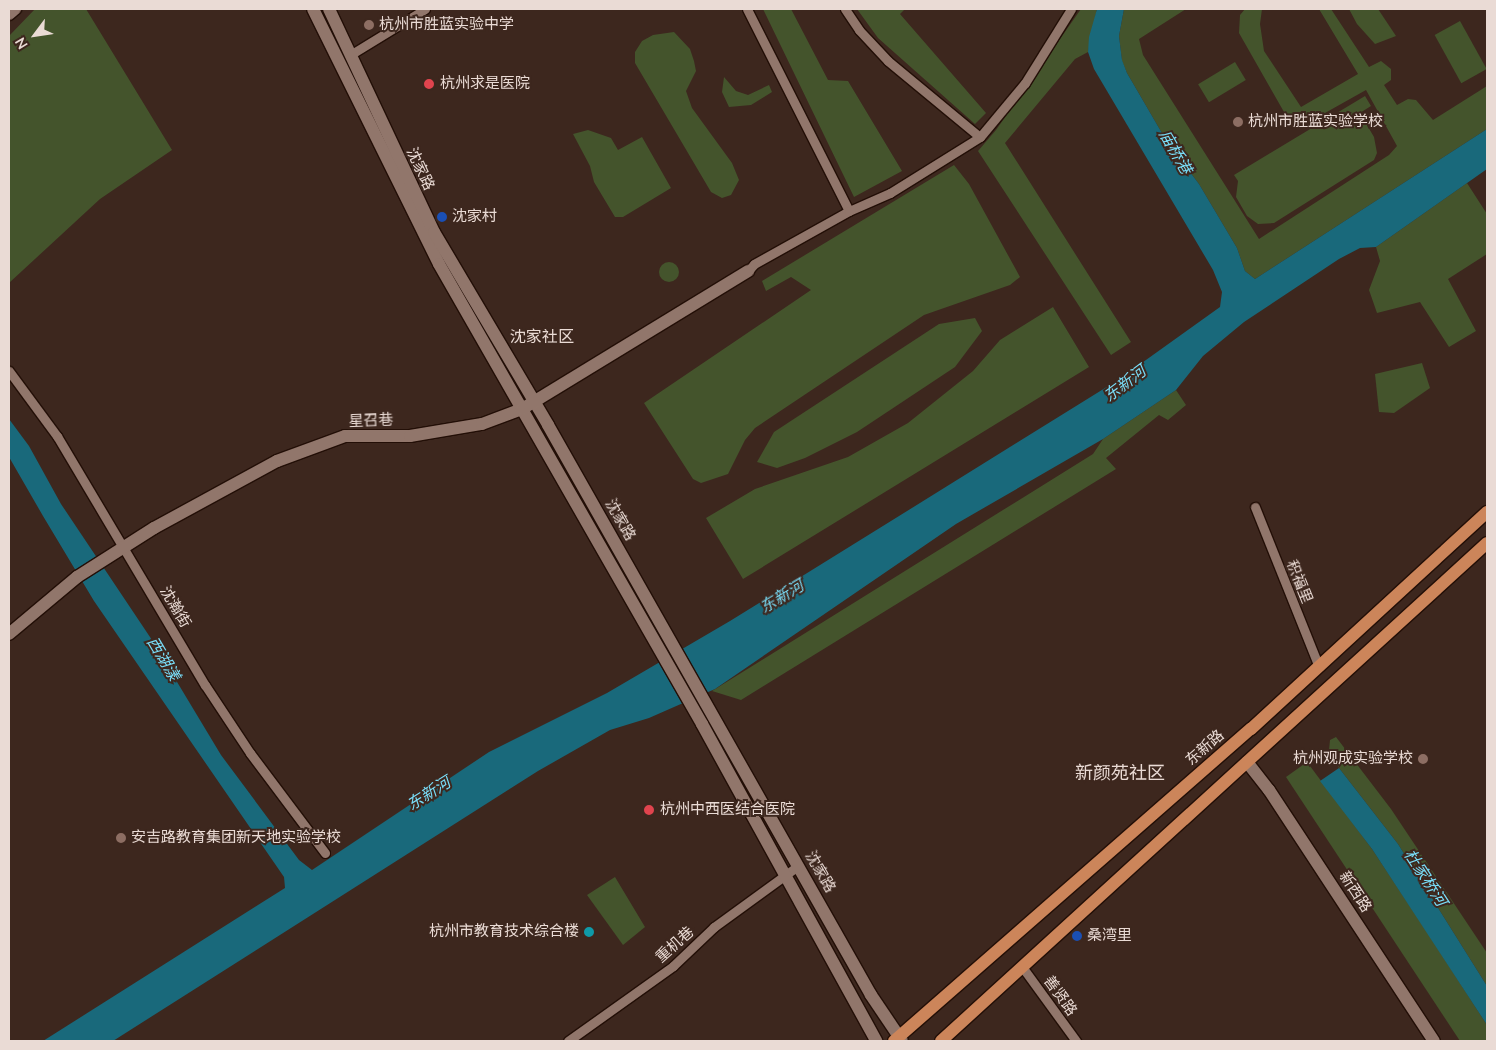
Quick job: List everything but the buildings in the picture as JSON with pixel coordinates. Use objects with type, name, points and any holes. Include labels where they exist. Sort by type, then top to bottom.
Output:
[{"type":"main road","points":[[9,14],[15,9]]},
{"type":"main road","name":"沈家路","points":[[313,9],[408,208],[697,716],[876,1041]]},
{"type":"main road","name":"沈家路","points":[[330,9],[415,197],[674,647],[871,995],[899,1040]]},
{"type":"main road","name":"星召巷","points":[[9,634],[76,577],[123,548],[277,461],[345,436],[410,436],[482,424],[522,409],[748,271]]},
{"type":"main road","name":"东新路","points":[[899,1040],[1319,667],[1487,512]]},
{"type":"main road","points":[[941,1041],[1487,543]]},
{"type":"main road","name":"新西路","points":[[1247,762],[1269,790],[1434,1041]]},
{"type":"street","points":[[350,55],[425,9]]},
{"type":"street","points":[[747,9],[849,211]]},
{"type":"street","points":[[845,9],[859,30],[888,61],[980,137]]},
{"type":"street","points":[[748,271],[754,264],[849,211],[890,193],[980,137],[1025,83],[1070,9]]},
{"type":"street","name":"沈瀚街","points":[[9,371],[56,436],[205,685],[250,753],[325,853]]},
{"type":"street","name":"积福里","points":[[1255,507],[1319,667]]},
{"type":"street","name":"重机巷","points":[[568,1041],[674,966],[714,927],[784,874],[798,866]]},
{"type":"street","name":"善贤路","points":[[1022,968],[1076,1041]]},
{"type":"green space","points":[[35,9],[86,9],[172,150],[100,199],[9,283],[9,36]]},
{"type":"green space","points":[[763,9],[791,9],[828,80],[848,81],[902,171],[854,197]]},
{"type":"green space","points":[[857,9],[905,9],[900,14],[986,113],[975,124],[878,38]]},
{"type":"green space","points":[[1081,9],[1097,9],[1088,52],[1075,59],[1005,143],[1131,342],[1111,355],[978,151],[996,130]]},
{"type":"green space","points":[[1124,9],[1186,9],[1139,39],[1143,55],[1259,239],[1389,155],[1397,146],[1366,90],[1300,127],[1292,126],[1239,33],[1240,15],[1245,9],[1262,9],[1260,24],[1264,51],[1301,107],[1358,74],[1319,9],[1331,9],[1369,67],[1381,61],[1391,69],[1391,80],[1384,85],[1397,105],[1408,99],[1416,100],[1433,120],[1487,86],[1487,129],[1255,279],[1245,271],[1237,248],[1199,184],[1166,140],[1127,73],[1122,61],[1119,36]]},
{"type":"green space","points":[[1349,9],[1378,9],[1396,36],[1375,44],[1357,24]]},
{"type":"green space","points":[[1460,21],[1487,69],[1461,83],[1435,35]]},
{"type":"green space","points":[[674,32],[690,49],[694,61],[696,71],[686,91],[692,108],[732,163],[739,180],[731,195],[722,198],[711,192],[635,63],[635,52],[642,41],[653,35]]},
{"type":"green space","points":[[1235,62],[1246,80],[1209,102],[1198,84]]},
{"type":"green space","points":[[724,77],[736,91],[748,95],[769,85],[772,92],[751,105],[729,107],[722,92]]},
{"type":"green space","points":[[1365,96],[1371,106],[1355,116],[1364,120],[1374,137],[1377,153],[1374,160],[1274,223],[1258,224],[1247,216],[1236,197],[1238,181],[1234,175]]},
{"type":"green space","points":[[588,130],[611,138],[618,150],[642,137],[671,188],[623,217],[615,217],[594,182],[590,166],[573,134]]},
{"type":"green space","points":[[954,165],[969,184],[1020,277],[1010,285],[924,315],[755,428],[745,440],[728,474],[701,483],[693,479],[644,403],[811,290],[791,277],[766,291],[762,281]]},
{"type":"green space","points":[[1467,183],[1487,214],[1487,254],[1448,279],[1476,331],[1449,347],[1420,302],[1377,313],[1369,290],[1380,261],[1376,247]]},
{"type":"green space","points":[[669,262],[676,265],[679,272],[676,279],[669,282],[662,279],[659,272],[662,265]]},
{"type":"green space","points":[[1053,307],[1089,367],[743,579],[706,518],[755,489],[848,457],[908,423],[973,371],[1000,340]]},
{"type":"green space","points":[[975,318],[982,331],[955,367],[857,432],[805,458],[777,468],[757,462],[774,432],[939,324]]},
{"type":"green space","points":[[1422,363],[1430,388],[1394,413],[1379,412],[1375,374]]},
{"type":"green space","points":[[1176,390],[1186,405],[1168,420],[1159,415],[1106,458],[1116,469],[741,700],[712,691],[1093,454],[1103,439]]},
{"type":"green space","points":[[1336,737],[1391,809],[1487,953],[1487,986],[1398,844],[1339,768],[1329,750],[1330,740]]},
{"type":"green space","points":[[1307,762],[1372,849],[1429,935],[1487,1025],[1487,1041],[1460,1041],[1286,777]]},
{"type":"green space","points":[[615,877],[645,927],[623,945],[587,895]]},
{"type":"water","points":[[1097,9],[1124,9],[1119,36],[1122,60],[1127,73],[1166,140],[1199,184],[1237,248],[1245,271],[1255,279],[1487,129],[1487,169],[1376,247],[1360,248],[1339,259],[1244,322],[1203,356],[1176,390],[1103,439],[956,524],[715,689],[649,718],[610,730],[538,771],[113,1041],[43,1041],[285,888],[284,877],[94,601],[43,516],[9,457],[9,419],[29,446],[61,504],[150,637],[221,755],[299,860],[312,870],[489,752],[607,693],[730,621],[1118,380],[1220,307],[1222,292],[1213,270],[1094,69],[1088,52],[1089,37]]},
{"type":"water","points":[[1339,768],[1398,844],[1487,986],[1487,1025],[1372,849],[1320,781]]},
{"type":"place","name":"杭州市胜蓝实验中学","points":[[369,25]]},
{"type":"place","name":"杭州求是医院","points":[[429,84]]},
{"type":"place","name":"杭州市胜蓝实验学校","points":[[1238,122]]},
{"type":"place","name":"沈家村","points":[[442,217]]},
{"type":"place","name":"杭州观成实验学校","points":[[1423,759]]},
{"type":"place","name":"杭州中西医结合医院","points":[[649,810]]},
{"type":"place","name":"安吉路教育集团新天地实验学校","points":[[121,838]]},
{"type":"place","name":"杭州市教育技术综合楼","points":[[589,932]]},
{"type":"place","name":"桑湾里","points":[[1077,936]]},
{"type":"district","name":"沈家社区","points":[[542,337]]},
{"type":"district","name":"新颜苑社区","points":[[1120,773]]},
{"type":"water label","name":"庙桥港","points":[[1175,152]]},
{"type":"water label","name":"东新河","points":[[1125,384]]},
{"type":"water label","name":"东新河","points":[[782,597]]},
{"type":"water label","name":"西湖漾","points":[[163,659]]},
{"type":"water label","name":"东新河","points":[[429,794]]},
{"type":"water label","name":"杜家桥河","points":[[1425,878]]}]
